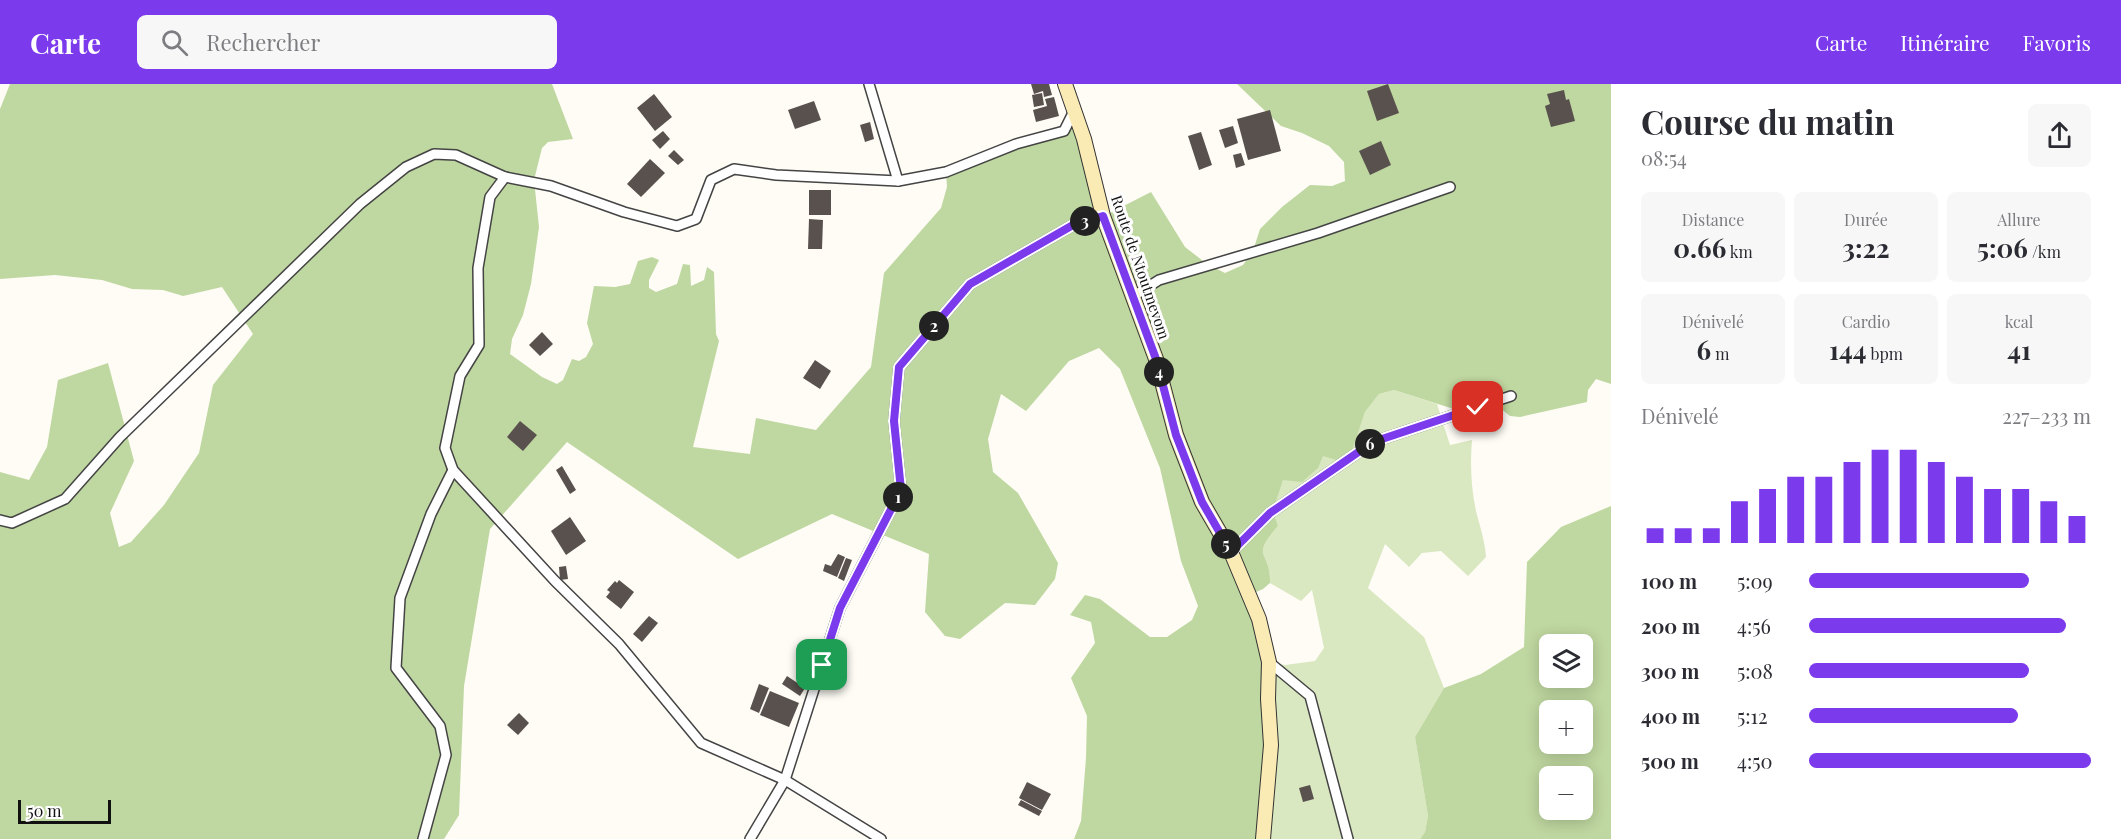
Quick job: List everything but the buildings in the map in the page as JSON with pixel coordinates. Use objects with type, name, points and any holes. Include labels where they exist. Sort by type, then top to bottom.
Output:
[{"type":"street","points":[[869,84],[898,181]]},
{"type":"street","name":"Route de Ntoutmevom","points":[[1065,84],[1084,139],[1103,216],[1156,359],[1176,435],[1202,502],[1231,552],[1258,619],[1269,662],[1268,699],[1271,745],[1263,839]]},
{"type":"street","points":[[0,520],[12,524],[65,499],[120,437],[360,204],[406,167],[434,154],[456,155],[505,177],[551,186],[624,212],[677,226],[696,219],[711,180],[734,169],[776,175],[898,181],[946,172],[1016,144],[1064,131],[1074,111]]},
{"type":"street","points":[[505,177],[490,197],[478,268],[479,345],[460,376],[445,448],[453,470],[555,581],[619,644],[701,743],[785,780],[881,839]]},
{"type":"street","points":[[1132,297],[1158,280],[1318,233],[1450,187]]},
{"type":"street","points":[[750,839],[785,780],[840,608],[901,490],[894,421],[899,367],[970,284],[1073,225],[1103,216]]},
{"type":"street","points":[[1231,552],[1270,513],[1373,442],[1511,396]]},
{"type":"street","points":[[423,839],[446,755],[440,726],[396,668],[400,598],[431,514],[453,470]]},
{"type":"street","points":[[1269,662],[1310,696],[1348,839]]},
{"type":"green space","points":[[10,84],[552,84],[573,139],[548,142],[542,148],[534,180],[539,227],[531,284],[523,315],[512,339],[510,354],[542,377],[557,384],[563,380],[572,359],[579,361],[586,357],[593,344],[587,323],[594,286],[615,287],[630,284],[638,261],[652,257],[659,260],[649,280],[649,288],[656,292],[677,284],[683,264],[690,265],[691,286],[704,280],[707,267],[714,272],[716,334],[719,341],[693,447],[750,454],[756,418],[816,430],[871,367],[884,273],[941,208],[947,187],[946,172],[1064,131],[1074,111],[1104,216],[1151,192],[1185,247],[1207,264],[1225,273],[1243,265],[1253,251],[1260,229],[1282,207],[1310,185],[1332,186],[1345,181],[1344,162],[1329,146],[1281,126],[1237,84],[1611,84],[1611,384],[1596,379],[1588,390],[1587,402],[1520,417],[1510,416],[1496,405],[1460,411],[1394,390],[1379,394],[1365,412],[1351,454],[1343,462],[1323,456],[1318,468],[1302,482],[1283,480],[1273,511],[1278,526],[1269,537],[1263,550],[1270,583],[1249,595],[1269,662],[1264,830],[1272,839],[1074,839],[1081,821],[1087,716],[1071,678],[1095,643],[1091,622],[1070,615],[1085,595],[1100,599],[1150,637],[1167,637],[1192,620],[1198,606],[1181,561],[1160,468],[1120,369],[1099,348],[1069,361],[1026,411],[1001,394],[988,439],[993,472],[1018,493],[1058,563],[1055,579],[1035,605],[1005,603],[960,639],[945,636],[925,612],[929,554],[832,514],[738,559],[567,442],[490,529],[464,686],[459,815],[444,839],[0,839],[0,472],[29,480],[47,447],[58,380],[108,363],[134,461],[110,513],[119,547],[131,542],[164,505],[199,453],[213,385],[253,334],[222,287],[183,296],[163,290],[132,289],[102,280],[55,275],[0,279],[0,109]]},
{"type":"green space","points":[[1394,390],[1437,404],[1450,445],[1472,440],[1473,494],[1486,557],[1468,576],[1441,551],[1422,553],[1409,567],[1385,544],[1368,588],[1424,637],[1444,688],[1415,737],[1428,816],[1425,832],[1420,839],[1272,839],[1264,830],[1269,662],[1285,665],[1315,661],[1324,648],[1312,590],[1301,601],[1270,583],[1263,550],[1269,537],[1278,526],[1273,511],[1283,479],[1323,455],[1351,453],[1365,412],[1379,394]]},
{"type":"green space","points":[[1611,506],[1611,839],[1420,839],[1425,832],[1428,816],[1415,737],[1444,688],[1481,674],[1524,647],[1527,562],[1561,527]]},
{"type":"route","points":[[822,665],[840,608],[901,490],[894,421],[899,367],[970,284],[1073,225],[1103,216],[1156,359],[1176,435],[1202,502],[1231,552],[1270,513],[1373,442],[1478,407]]}]
